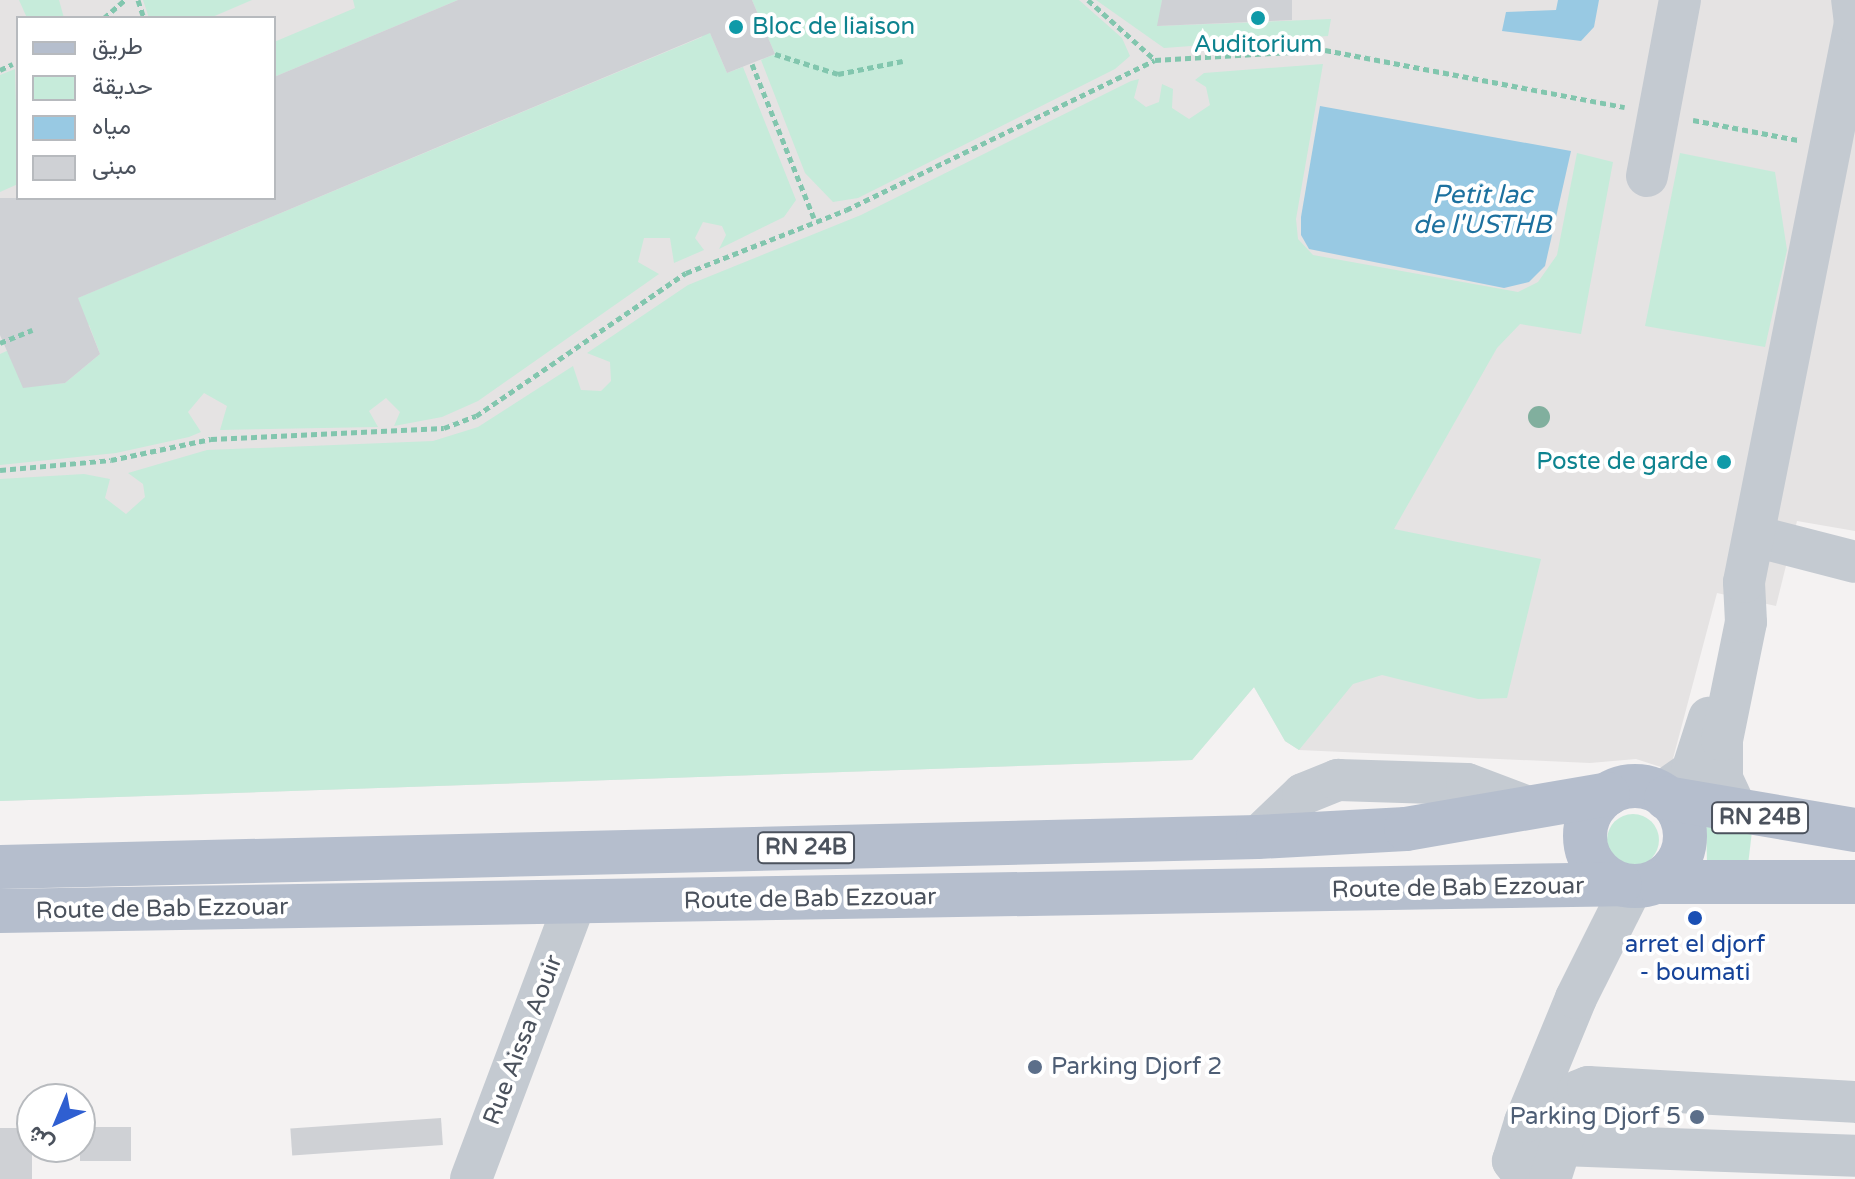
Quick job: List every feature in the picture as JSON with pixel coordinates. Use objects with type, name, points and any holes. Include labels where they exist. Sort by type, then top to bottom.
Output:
[{"type":"main road","points":[[1635,786],[1664,796],[1685,835],[1677,863],[1636,884],[1596,868],[1585,843],[1589,815],[1608,794],[1635,786]]},
{"type":"main road","name":"Route de Bab Ezzouar","points":[[0,867],[1258,837],[1406,829],[1523,805],[1608,794]]},
{"type":"main road","name":"RN 24B","points":[[1664,796],[1738,813],[1855,830]]},
{"type":"main road","name":"Route de Bab Ezzouar","points":[[0,911],[1855,882]]},
{"type":"street","points":[[1647,176],[1680,0]]},
{"type":"street","points":[[1664,796],[1692,771],[1701,755],[1727,622],[1744,582],[1855,22],[1852,0]]},
{"type":"street","points":[[1754,536],[1855,562]]},
{"type":"street","points":[[1738,813],[1720,759],[1746,622],[1744,582]]},
{"type":"street","points":[[1527,1179],[1513,1161],[1525,1122],[1576,998],[1636,884]]},
{"type":"street","name":"Rue Aissa Aouir","points":[[471,1179],[575,902]]},
{"type":"street","points":[[1855,1102],[1596,1085],[1578,1091],[1555,1162],[1855,1156]]},
{"type":"path","points":[[106,16],[125,0]]},
{"type":"path","points":[[1088,0],[1155,60]]},
{"type":"path","points":[[0,470],[111,460],[211,439],[444,428],[476,416],[667,283],[814,218],[846,210],[1155,60],[1325,50],[1831,146]]},
{"type":"path","points":[[775,54],[838,74],[903,61]]},
{"type":"path","points":[[0,70],[13,64]]},
{"type":"path","points":[[752,64],[814,218]]},
{"type":"path","points":[[0,343],[32,330]]},
{"type":"shaded area","points":[[0,0],[1855,0],[1855,531],[1797,521],[1776,606],[1717,593],[1670,770],[1636,759],[1590,763],[1299,750],[1285,741],[1254,687],[1192,760],[0,801]]},
{"type":"green space","points":[[19,0],[59,0],[63,16],[26,16]]},
{"type":"green space","points":[[143,0],[252,0],[215,16],[148,16]]},
{"type":"green space","points":[[353,0],[458,0],[276,76],[276,41],[355,8]]},
{"type":"green space","points":[[696,0],[727,73],[743,67],[796,200],[784,217],[719,249],[726,235],[722,226],[703,222],[695,238],[704,250],[674,263],[670,238],[644,238],[638,262],[659,274],[478,401],[442,417],[394,426],[400,412],[386,398],[369,411],[378,427],[220,430],[227,406],[204,393],[188,412],[201,432],[189,437],[116,453],[0,465],[0,354],[35,338],[23,387],[65,383],[100,354],[89,325],[51,330],[44,312],[702,37]]},
{"type":"green space","points":[[752,0],[1079,0],[1122,38],[1130,56],[1115,69],[858,198],[833,202],[805,173],[761,60],[775,54]]},
{"type":"green space","points":[[1096,0],[1162,0],[1158,26],[1331,19],[1328,36],[1164,48]]},
{"type":"green space","points":[[1323,64],[1296,219],[1298,239],[1313,255],[1518,292],[1538,282],[1557,255],[1577,153],[1613,162],[1581,334],[1520,324],[1497,348],[1394,529],[1541,559],[1507,698],[1478,699],[1382,675],[1353,684],[1299,750],[1285,741],[1254,687],[1192,760],[0,801],[0,479],[84,474],[110,479],[105,498],[126,514],[145,497],[143,484],[128,473],[207,450],[433,441],[478,427],[573,366],[581,390],[601,391],[611,381],[610,362],[587,353],[688,285],[861,215],[1131,81],[1139,79],[1134,98],[1146,107],[1159,102],[1162,84],[1173,89],[1172,108],[1189,119],[1210,105],[1206,87],[1195,80],[1204,73]]},
{"type":"green space","points":[[15,69],[16,185],[0,192],[0,75]]},
{"type":"green space","points":[[1680,153],[1775,172],[1787,250],[1765,347],[1645,326]]},
{"type":"green space","points":[[1633,814],[1651,822],[1659,840],[1651,858],[1633,866],[1615,858],[1607,840],[1615,822]]},
{"type":"green space","points":[[1706,822],[1752,831],[1748,865],[1707,863]]},
{"type":"water","points":[[1558,0],[1599,0],[1594,27],[1581,41],[1502,31],[1506,12],[1556,10]]},
{"type":"water","name":"Petit lac de l'USTHB","points":[[1320,106],[1571,151],[1545,266],[1529,282],[1504,288],[1309,249],[1301,235],[1301,217]]},
{"type":"building","points":[[458,0],[752,0],[775,54],[727,73],[710,33],[78,298],[100,354],[65,383],[23,388],[0,335],[0,198],[276,200],[276,76]]},
{"type":"building","points":[[1162,0],[1292,0],[1292,20],[1157,26]]},
{"type":"building","points":[[441,1118],[443,1145],[292,1155],[290,1129]]},
{"type":"building","points":[[96,1127],[131,1127],[131,1161],[96,1161]]},
{"type":"building","points":[[0,1128],[16,1128],[16,1163],[32,1163],[32,1179],[0,1179]]},
{"type":"place","name":"Auditorium","points":[[1258,18]]},
{"type":"place","name":"Bloc de liaison","points":[[736,27]]},
{"type":"place","name":"Poste de garde","points":[[1724,462]]},
{"type":"place","name":"arret el djorf - boumati","points":[[1695,918]]},
{"type":"place","name":"Parking Djorf 2","points":[[1035,1067]]},
{"type":"place","name":"Parking Djorf 5","points":[[1697,1117]]}]
